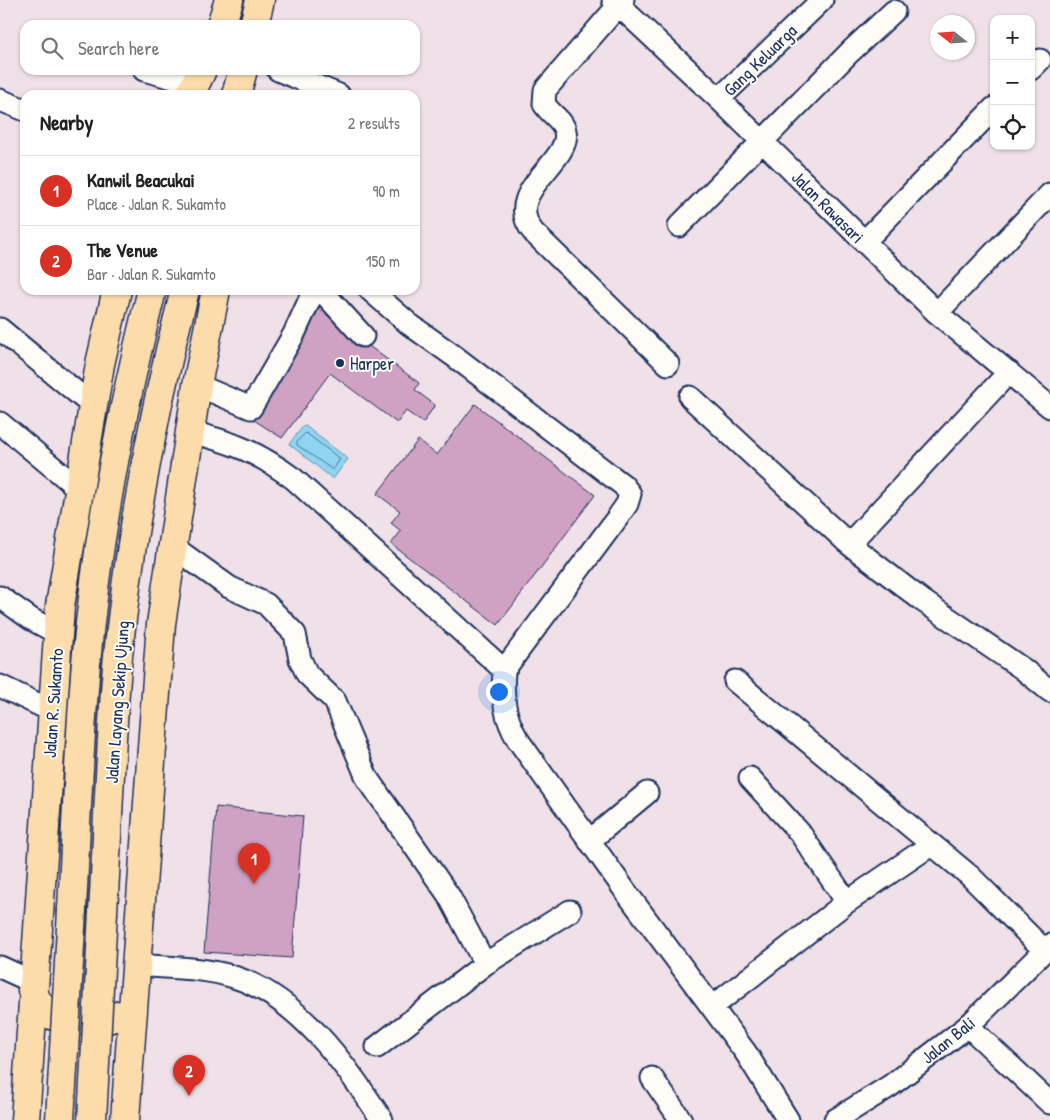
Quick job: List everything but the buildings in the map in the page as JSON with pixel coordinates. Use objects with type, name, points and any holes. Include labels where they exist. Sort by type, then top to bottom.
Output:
[{"type":"highway","points":[[223,20],[229,0]]},
{"type":"highway","points":[[255,20],[260,0]]},
{"type":"highway","points":[[238,90],[242,75]]},
{"type":"highway","points":[[244,75],[244,90]]},
{"type":"highway","name":"Jalan R. Sukamto","points":[[25,1120],[32,986],[60,606],[93,406],[116,295]]},
{"type":"highway","name":"Jalan Layang Sekip Ujung","points":[[60,1120],[86,664],[99,554],[130,374],[151,295]]},
{"type":"highway","name":"Jalan Layang Sekip Ujung","points":[[92,1120],[118,666],[130,559],[161,380],[184,295]]},
{"type":"highway","points":[[125,1120],[161,624],[190,432],[215,295]]},
{"type":"highway","points":[[32,986],[37,1001],[50,1014],[102,1021],[122,1014],[133,997]]},
{"type":"street","name":"Gang Keluarga","points":[[719,99],[822,0]]},
{"type":"street","name":"Jalan Rawasari","points":[[618,2],[937,313],[1050,407]]},
{"type":"street","points":[[618,2],[545,90],[544,104],[562,124],[566,135],[562,146],[528,197],[523,211],[526,224],[534,233],[668,364]]},
{"type":"street","points":[[679,226],[894,11]]},
{"type":"street","points":[[166,75],[200,83]]},
{"type":"street","points":[[290,75],[327,90]]},
{"type":"street","points":[[0,100],[20,108]]},
{"type":"street","points":[[864,242],[990,112]]},
{"type":"street","points":[[937,313],[1050,194]]},
{"type":"street","points":[[198,385],[251,408],[294,334],[312,295]]},
{"type":"street","points":[[326,295],[363,336]]},
{"type":"street","points":[[376,295],[409,324],[624,485],[630,494],[627,504],[618,517],[504,670],[503,701],[510,726],[589,840],[746,1053],[788,1120]]},
{"type":"street","points":[[0,329],[93,406]]},
{"type":"street","points":[[849,544],[1009,372]]},
{"type":"street","points":[[690,397],[849,544],[923,601],[1023,669],[1050,691]]},
{"type":"street","points":[[0,423],[79,489]]},
{"type":"street","points":[[190,432],[238,446],[264,458],[294,479],[504,670]]},
{"type":"street","points":[[172,546],[228,587],[266,604],[296,634],[300,659],[307,674],[339,708],[367,778],[449,896],[484,964]]},
{"type":"street","points":[[0,597],[31,619],[58,633]]},
{"type":"street","points":[[735,681],[970,876],[1047,948]]},
{"type":"street","points":[[0,686],[52,711]]},
{"type":"street","points":[[750,778],[800,833],[847,902]]},
{"type":"street","points":[[589,840],[648,793]]},
{"type":"street","points":[[712,1007],[847,902],[931,845]]},
{"type":"street","points":[[377,1047],[484,964],[570,911]]},
{"type":"street","name":"Jalan Bali","points":[[835,1120],[890,1086],[968,1026],[1047,948]]},
{"type":"street","points":[[135,966],[202,970],[234,977],[264,990],[319,1036],[356,1079],[382,1120]]},
{"type":"street","points":[[0,967],[32,986]]},
{"type":"street","points":[[968,1026],[1050,1103]]},
{"type":"street","points":[[652,1078],[680,1120]]},
{"type":"water","points":[[304,425],[348,459],[333,479],[289,444]]},
{"type":"place","name":"Harper","points":[[340,363]]},
{"type":"place","name":"Kanwil Beacukai","points":[[254,884]]},
{"type":"place","name":"The Venue","points":[[189,1096]]}]
